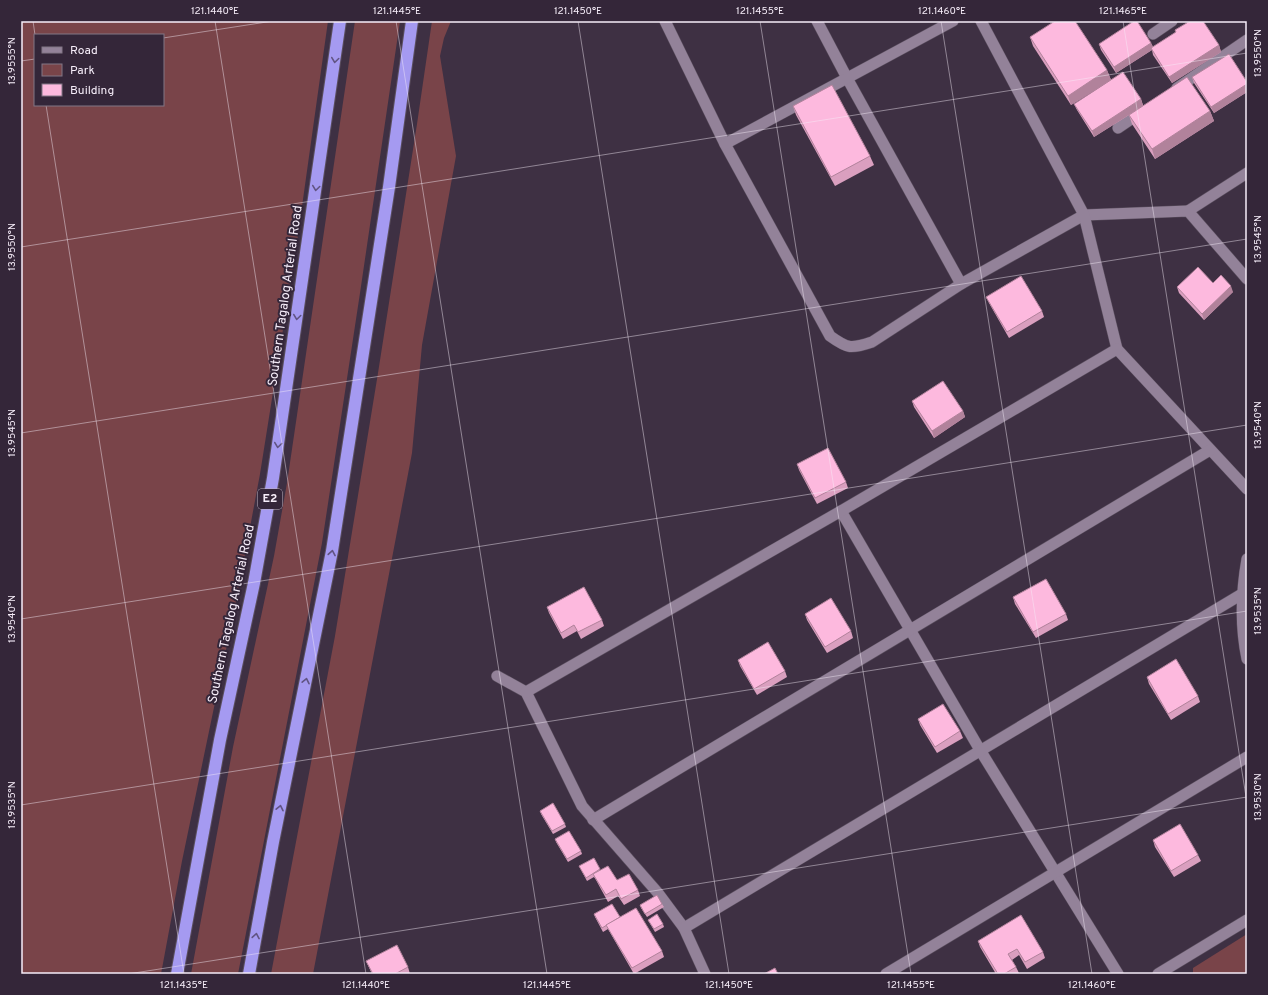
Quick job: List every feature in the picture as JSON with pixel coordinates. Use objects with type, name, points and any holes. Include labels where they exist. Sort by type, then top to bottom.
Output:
[{"type":"highway","name":"Southern Tagalog Arterial Road","points":[[177,974],[219,748],[255,576],[273,478],[340,21]]},
{"type":"highway","points":[[249,974],[273,842],[332,551],[386,202],[412,21]]},
{"type":"street","points":[[665,21],[726,144],[830,336],[845,347],[858,346],[872,342],[961,284],[1084,215],[1188,211],[1247,174]]},
{"type":"street","points":[[817,21],[961,284]]},
{"type":"street","points":[[726,144],[953,21]]},
{"type":"street","points":[[980,21],[1084,215],[1117,349],[1247,489]]},
{"type":"street","points":[[1153,34],[1172,21]]},
{"type":"street","points":[[1170,93],[1247,40]]},
{"type":"street","points":[[1118,128],[1150,106]]},
{"type":"street","points":[[1188,211],[1247,279]]},
{"type":"street","points":[[526,692],[841,511],[1117,349]]},
{"type":"street","points":[[593,820],[1210,450]]},
{"type":"street","points":[[841,511],[980,750],[1118,974]]},
{"type":"street","points":[[1247,559],[1242,625],[1247,659]]},
{"type":"street","points":[[684,928],[1245,593]]},
{"type":"street","points":[[497,676],[526,692],[582,806],[658,893],[684,928],[705,974]]},
{"type":"street","points":[[886,974],[1247,756]]},
{"type":"street","points":[[1158,974],[1175,970],[1247,920]]},
{"type":"green space","points":[[21,21],[328,21],[298,235],[260,474],[237,597],[182,861],[161,974],[21,974]]},
{"type":"green space","points":[[355,21],[400,21],[322,543],[238,974],[191,974],[233,747],[274,556],[287,483]]},
{"type":"green space","points":[[432,21],[451,21],[444,38],[440,56],[456,156],[422,345],[412,453],[313,974],[271,974],[335,636],[378,373]]},
{"type":"green space","points":[[1247,934],[1247,974],[1193,974],[1193,968]]},
{"type":"building","points":[[1055,21],[1075,21],[1107,70],[1068,96],[1030,37]]},
{"type":"building","points":[[1134,21],[1137,21],[1151,43],[1114,67],[1099,44]]},
{"type":"building","points":[[1190,21],[1203,21],[1219,45],[1169,77],[1151,48]]},
{"type":"building","points":[[1229,54],[1247,84],[1211,107],[1192,77]]},
{"type":"building","points":[[1123,72],[1141,99],[1092,131],[1074,104]]},
{"type":"building","points":[[1187,77],[1210,111],[1152,149],[1129,115]]},
{"type":"building","points":[[832,85],[870,156],[831,177],[793,106]]},
{"type":"building","points":[[1198,267],[1213,283],[1221,275],[1231,286],[1202,314],[1177,287]]},
{"type":"building","points":[[1021,276],[1042,311],[1007,332],[986,297]]},
{"type":"building","points":[[943,381],[963,411],[932,431],[912,401]]},
{"type":"building","points":[[828,448],[846,482],[815,498],[797,464]]},
{"type":"building","points":[[1046,579],[1066,614],[1033,632],[1013,597]]},
{"type":"building","points":[[584,587],[602,620],[578,632],[574,625],[561,633],[547,607]]},
{"type":"building","points":[[831,598],[851,631],[825,647],[805,614]]},
{"type":"building","points":[[768,642],[785,671],[754,689],[738,660]]},
{"type":"building","points":[[1176,659],[1198,696],[1168,714],[1147,677]]},
{"type":"building","points":[[943,704],[960,731],[935,747],[918,719]]},
{"type":"building","points":[[553,803],[565,824],[552,831],[540,811]]},
{"type":"building","points":[[1180,824],[1198,855],[1171,871],[1153,840]]},
{"type":"building","points":[[569,831],[581,851],[567,859],[555,839]]},
{"type":"building","points":[[594,858],[600,869],[586,878],[579,866]]},
{"type":"building","points":[[608,866],[617,880],[629,874],[638,890],[621,899],[616,889],[606,895],[593,874]]},
{"type":"building","points":[[657,895],[662,904],[645,914],[640,905]]},
{"type":"building","points":[[612,904],[620,917],[602,928],[594,914]]},
{"type":"building","points":[[636,908],[662,951],[632,968],[606,925]]},
{"type":"building","points":[[657,914],[663,924],[654,929],[648,920]]},
{"type":"building","points":[[1021,915],[1043,952],[1025,962],[1017,949],[1008,954],[1016,967],[1004,974],[998,974],[978,941]]},
{"type":"building","points":[[397,945],[408,967],[395,974],[373,974],[366,961]]},
{"type":"building","points":[[775,968],[778,974],[764,974]]}]
